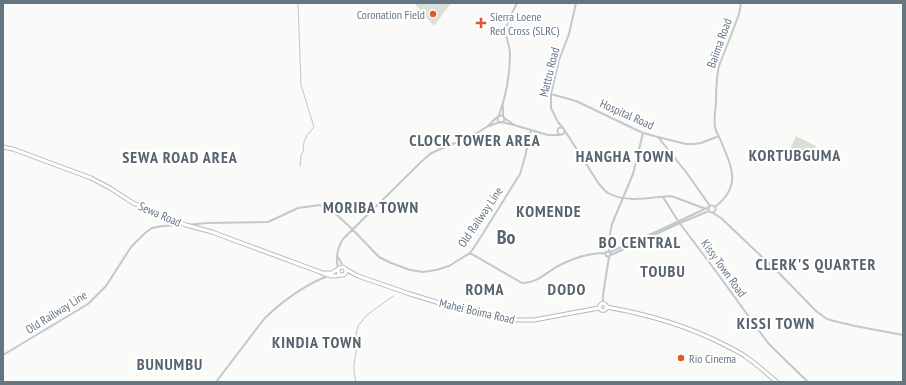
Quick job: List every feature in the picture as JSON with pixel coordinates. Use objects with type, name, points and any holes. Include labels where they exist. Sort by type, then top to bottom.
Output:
[{"type":"main road","name":"Sewa Road","points":[[3,147],[91,178],[142,207],[170,219],[212,232],[321,272]]},
{"type":"main road","points":[[321,272],[332,273],[341,267],[358,276]]},
{"type":"main road","points":[[338,269],[338,272],[342,274]]},
{"type":"main road","points":[[342,274],[345,273],[344,269]]},
{"type":"main road","points":[[321,272],[328,276],[342,274],[358,276]]},
{"type":"main road","name":"Mahei Boima Road","points":[[358,276],[443,304],[518,320],[534,320],[599,308]]},
{"type":"main road","points":[[606,307],[603,311],[599,308],[600,305],[603,304],[606,307],[654,317],[696,331],[748,358],[777,382]]},
{"type":"street","points":[[501,122],[504,121],[503,105],[510,64],[510,52],[506,28],[517,3]]},
{"type":"street","name":"Mattru Road","points":[[576,3],[569,34],[559,60],[551,94],[551,105],[558,122],[599,184],[609,193],[623,198]]},
{"type":"street","name":"Baiima Road","points":[[713,213],[732,187],[733,180],[731,168],[715,128],[715,89],[717,75],[739,14],[741,3]]},
{"type":"street","name":"Hospital Road","points":[[551,94],[580,103],[643,133],[658,137],[686,144],[695,144],[719,136]]},
{"type":"street","points":[[338,269],[338,248],[341,241],[352,229],[430,154],[477,133],[488,126],[498,116],[503,105]]},
{"type":"street","points":[[498,116],[501,115],[514,124]]},
{"type":"street","points":[[498,116],[498,121],[501,122]]},
{"type":"street","points":[[488,126],[501,122],[514,124],[550,135],[562,134]]},
{"type":"street","name":"Mattru Road","points":[[558,122],[558,130]]},
{"type":"street","points":[[550,135],[561,128],[564,130],[564,133],[562,134]]},
{"type":"street","name":"Old Railway Line","points":[[3,355],[88,304],[106,286],[131,247],[152,228],[207,223],[268,222],[298,208],[320,205],[336,214],[380,256],[391,263],[410,270],[423,272],[449,266],[470,253],[520,174],[526,157],[531,130]]},
{"type":"street","points":[[558,130],[558,133],[569,138]]},
{"type":"street","points":[[603,304],[603,295],[610,254],[610,234],[612,224],[634,169],[643,133]]},
{"type":"street","points":[[658,137],[686,172],[710,206],[712,205],[716,208],[721,218]]},
{"type":"street","name":"Kissy Town Road","points":[[663,197],[679,222],[768,343],[808,382]]},
{"type":"street","points":[[623,198],[634,199],[674,197],[713,213],[721,218],[778,272],[816,311],[827,319],[903,335]]},
{"type":"street","points":[[606,253],[606,256],[706,210],[710,206]]},
{"type":"street","points":[[470,253],[522,283],[534,281],[558,266],[575,259],[592,254],[608,252],[610,254]]},
{"type":"street","points":[[338,255],[344,269]]},
{"type":"street","points":[[216,382],[264,319],[296,293],[332,273]]},
{"type":"shaded area","name":"Coronation Field","points":[[414,3],[451,3],[434,26]]},
{"type":"shaded area","points":[[796,136],[816,146],[810,159],[790,149]]},
{"type":"waterway","points":[[298,3],[301,85],[314,127],[307,135],[304,142],[300,166]]},
{"type":"waterway","points":[[356,382],[354,365],[358,326],[367,315],[393,296]]},
{"type":"place","name":"Coronation Field","points":[[433,14]]},
{"type":"place","name":"Sierra Loene Red Cross (SLRC)","points":[[481,23]]},
{"type":"place","name":"Rio Cinema","points":[[681,358]]},
{"type":"district","name":"CLOCK TOWER AREA","points":[[475,140]]},
{"type":"district","name":"KORTUBGUMA","points":[[795,155]]},
{"type":"district","name":"HANGHA TOWN","points":[[625,156]]},
{"type":"district","name":"SEWA ROAD AREA","points":[[180,157]]},
{"type":"district","name":"MORIBA TOWN","points":[[371,207]]},
{"type":"district","name":"KOMENDE","points":[[549,211]]},
{"type":"district","name":"Bo","points":[[506,237]]},
{"type":"district","name":"BO CENTRAL","points":[[640,242]]},
{"type":"district","name":"CLERK'S QUARTER","points":[[816,264]]},
{"type":"district","name":"TOUBU","points":[[663,271]]},
{"type":"district","name":"ROMA","points":[[485,289]]},
{"type":"district","name":"DODO","points":[[567,289]]},
{"type":"district","name":"KISSI TOWN","points":[[776,323]]},
{"type":"district","name":"KINDIA TOWN","points":[[317,342]]},
{"type":"district","name":"BUNUMBU","points":[[170,364]]}]
